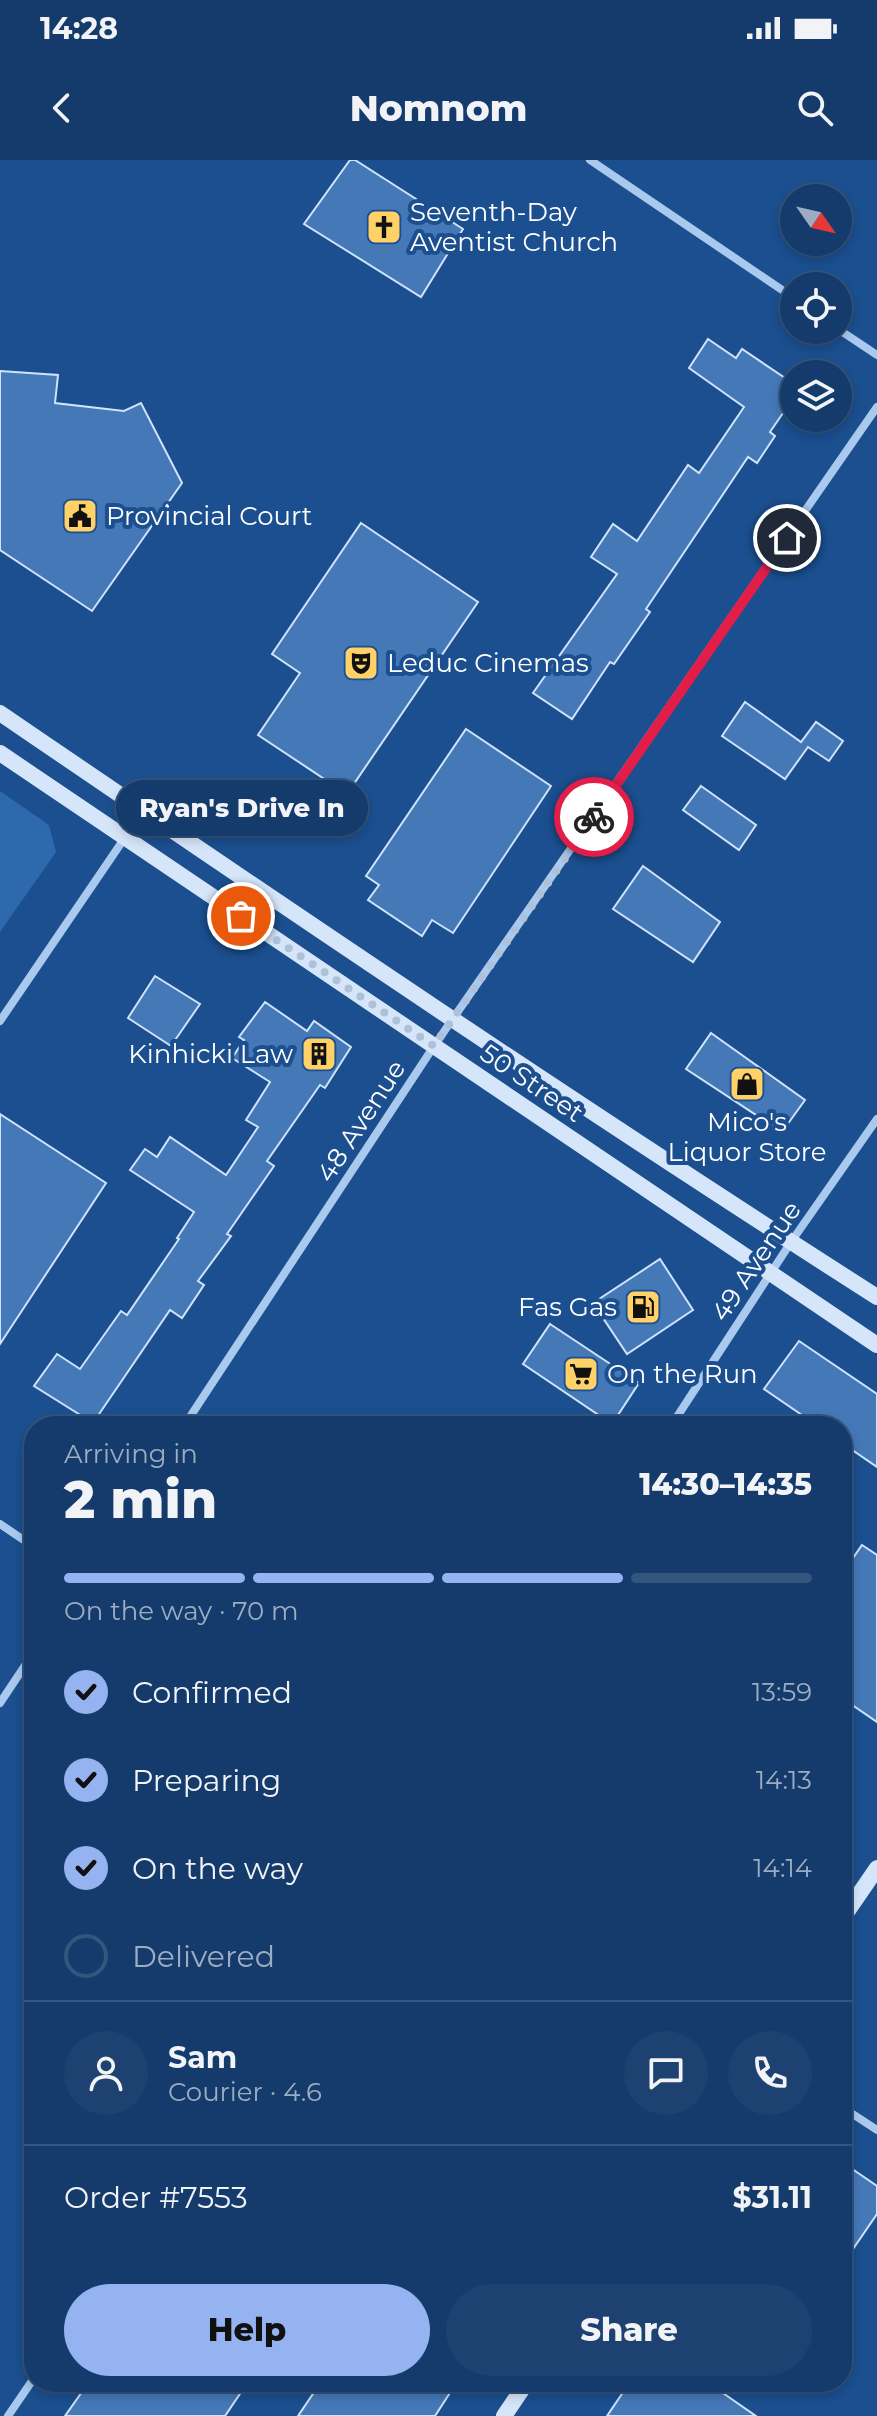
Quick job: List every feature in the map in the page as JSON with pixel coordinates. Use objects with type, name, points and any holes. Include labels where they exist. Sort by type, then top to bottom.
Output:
[{"type":"main road","name":"50 Street","points":[[0,713],[288,911],[877,1297]]},
{"type":"main road","name":"50 Street","points":[[0,753],[877,1345]]},
{"type":"main road","points":[[852,1904],[877,1868]]},
{"type":"main road","points":[[504,2416],[520,2392]]},
{"type":"street","points":[[590,160],[780,289]]},
{"type":"street","points":[[852,338],[877,355]]},
{"type":"street","name":"48 Avenue","points":[[191,1416],[434,1046],[877,407]]},
{"type":"street","points":[[0,1021],[143,811]]},
{"type":"street","name":"49 Avenue","points":[[678,1416],[791,1242],[877,1119]]},
{"type":"street","points":[[0,1524],[24,1540]]},
{"type":"street","points":[[0,1703],[24,1667]]},
{"type":"street","points":[[852,2114],[877,2130]]},
{"type":"street","points":[[8,2416],[24,2392]]},
{"type":"shaded area","points":[[0,791],[49,825],[56,852],[0,932]]},
{"type":"building","name":"Seventh-Day Aventist Church","points":[[350,160],[355,160],[463,229],[421,297],[304,224]]},
{"type":"building","points":[[708,339],[736,358],[742,349],[780,375],[780,417],[770,432],[775,436],[757,463],[748,457],[646,609],[650,612],[614,664],[610,662],[572,719],[533,693],[617,574],[591,557],[613,524],[637,541],[688,465],[699,473],[744,407],[689,368]]},
{"type":"building","name":"Provincial Court","points":[[0,371],[58,375],[55,403],[124,411],[141,403],[182,483],[92,611],[0,550]]},
{"type":"building","name":"Leduc Cinemas","points":[[361,523],[478,602],[347,794],[258,735],[300,673],[272,654]]},
{"type":"building","points":[[745,702],[801,742],[816,722],[843,741],[829,761],[808,747],[785,779],[722,736]]},
{"type":"building","points":[[466,729],[551,786],[453,933],[432,920],[422,936],[368,900],[379,885],[366,876]]},
{"type":"building","points":[[701,786],[756,825],[739,850],[683,810]]},
{"type":"building","points":[[643,866],[720,922],[693,962],[613,909]]},
{"type":"building","points":[[155,976],[200,1004],[171,1046],[128,1018]]},
{"type":"building","points":[[265,1002],[307,1031],[314,1021],[351,1047],[325,1088],[320,1085],[267,1161],[274,1166],[227,1234],[231,1236],[198,1281],[204,1285],[182,1318],[170,1310],[98,1416],[82,1416],[34,1386],[57,1354],[80,1369],[121,1311],[127,1315],[194,1212],[130,1170],[145,1149],[157,1157],[170,1137],[226,1175],[258,1127],[246,1120],[270,1082],[232,1058],[244,1040],[239,1037]]},
{"type":"building","name":"Mico's Liquor Store","points":[[711,1033],[805,1100],[782,1132],[686,1069]]},
{"type":"building","points":[[0,1114],[106,1183],[0,1344]]},
{"type":"building","name":"Fas Gas","points":[[660,1259],[693,1310],[627,1354],[593,1303]]},
{"type":"building","name":"On the Run","points":[[550,1324],[639,1383],[617,1416],[600,1416],[523,1364]]},
{"type":"building","points":[[799,1341],[877,1394],[877,1467],[852,1450],[852,1416],[803,1416],[764,1389]]},
{"type":"building","points":[[862,1545],[877,1555],[877,1722],[852,1705],[852,1560]]},
{"type":"building","points":[[852,2169],[877,2186],[877,2214],[852,2250]]},
{"type":"building","points":[[82,2392],[241,2392],[225,2416],[65,2416]]},
{"type":"building","points":[[314,2392],[451,2392],[435,2416],[298,2416]]},
{"type":"building","points":[[623,2392],[721,2392],[756,2416],[607,2416]]},
{"type":"way so far","points":[[241,916],[434,1046],[594,817]]},
{"type":"place","name":"Seventh-Day Aventist Church","points":[[384,227]]},
{"type":"place","name":"Provincial Court","points":[[80,516]]},
{"type":"place","name":"Leduc Cinemas","points":[[361,663]]},
{"type":"place","name":"Ryan's Drive In","points":[[241,916]]},
{"type":"place","name":"Kinhicki Law","points":[[319,1054]]},
{"type":"place","name":"Mico's Liquor Store","points":[[747,1084]]},
{"type":"place","name":"Fas Gas","points":[[643,1307]]},
{"type":"place","name":"On the Run","points":[[581,1374]]},
{"type":"route","points":[[594,817],[787,538]]}]
